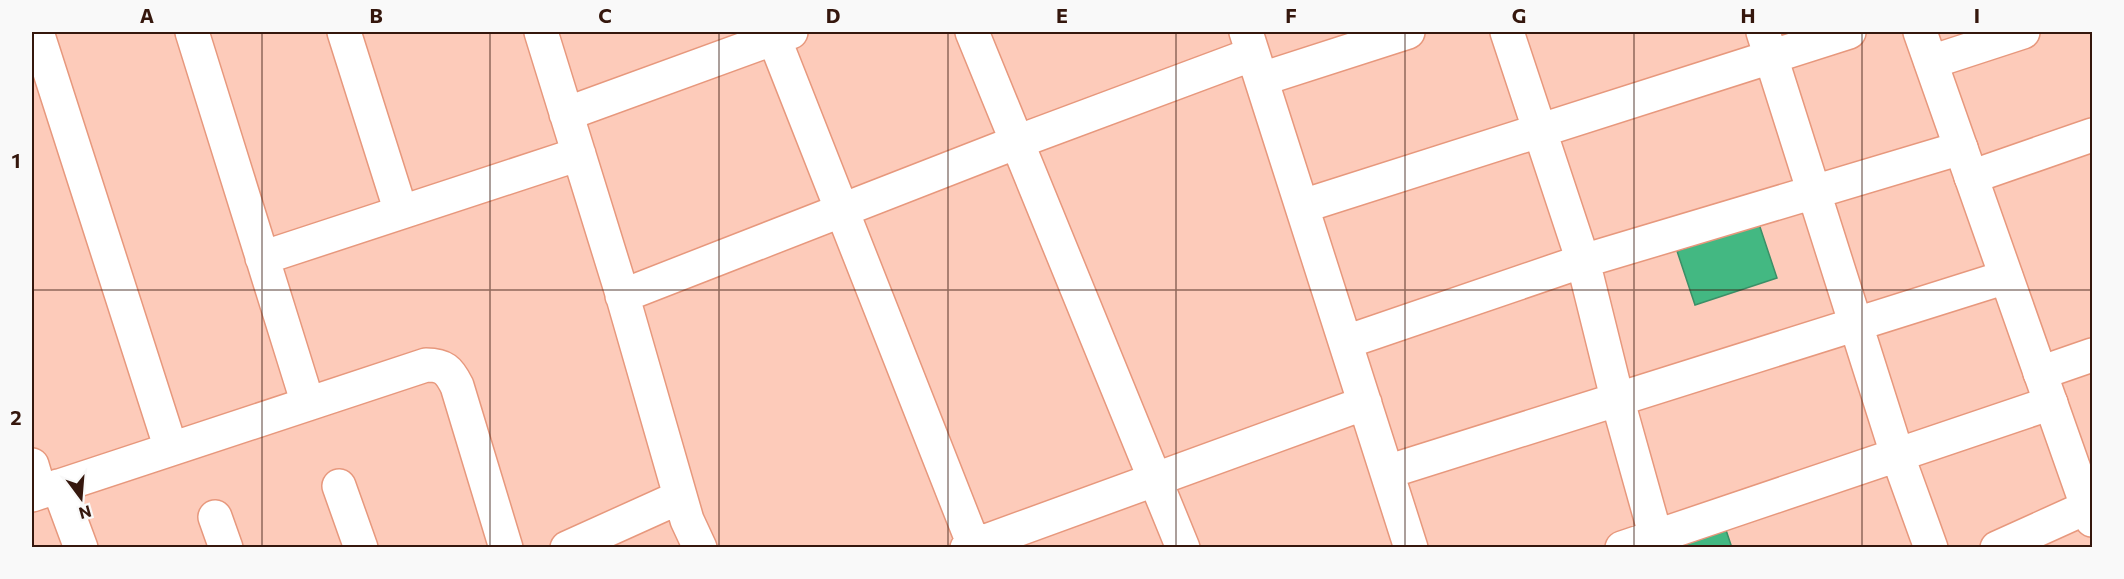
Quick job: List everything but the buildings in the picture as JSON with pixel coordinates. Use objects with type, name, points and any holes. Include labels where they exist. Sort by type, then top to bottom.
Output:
[{"type":"street","points":[[192,32],[308,404]]},
{"type":"street","points":[[344,32],[401,212]]},
{"type":"street","points":[[541,32],[622,296],[687,520],[700,548]]},
{"type":"street","points":[[972,32],[1183,548]]},
{"type":"street","points":[[622,296],[1017,142],[1254,55],[1408,32]]},
{"type":"street","points":[[1508,32],[1583,261],[1617,398],[1658,542]]},
{"type":"street","points":[[1303,206],[1541,130],[1767,44],[1849,32]]},
{"type":"street","points":[[1920,32],[2045,388],[2091,511],[1997,548]]},
{"type":"street","points":[[1931,62],[2023,32]]},
{"type":"street","points":[[42,36],[171,449]]},
{"type":"street","points":[[566,114],[767,37],[843,211],[972,547],[1365,403]]},
{"type":"street","points":[[1767,44],[1897,454],[1931,548]]},
{"type":"street","points":[[1254,55],[1411,548]]},
{"type":"street","points":[[1346,342],[1583,261],[1814,192],[1966,163],[2092,135]]},
{"type":"street","points":[[262,258],[579,154]]},
{"type":"street","points":[[1387,472],[2006,277]]},
{"type":"street","points":[[1622,548],[1658,542],[1897,454],[2045,388],[2092,355]]},
{"type":"street","points":[[81,548],[40,484],[171,449],[426,364],[441,365],[451,373],[457,386],[506,548]]},
{"type":"street","points":[[339,486],[361,548]]},
{"type":"street","points":[[567,548],[680,497]]},
{"type":"street","points":[[215,517],[226,548]]}]
